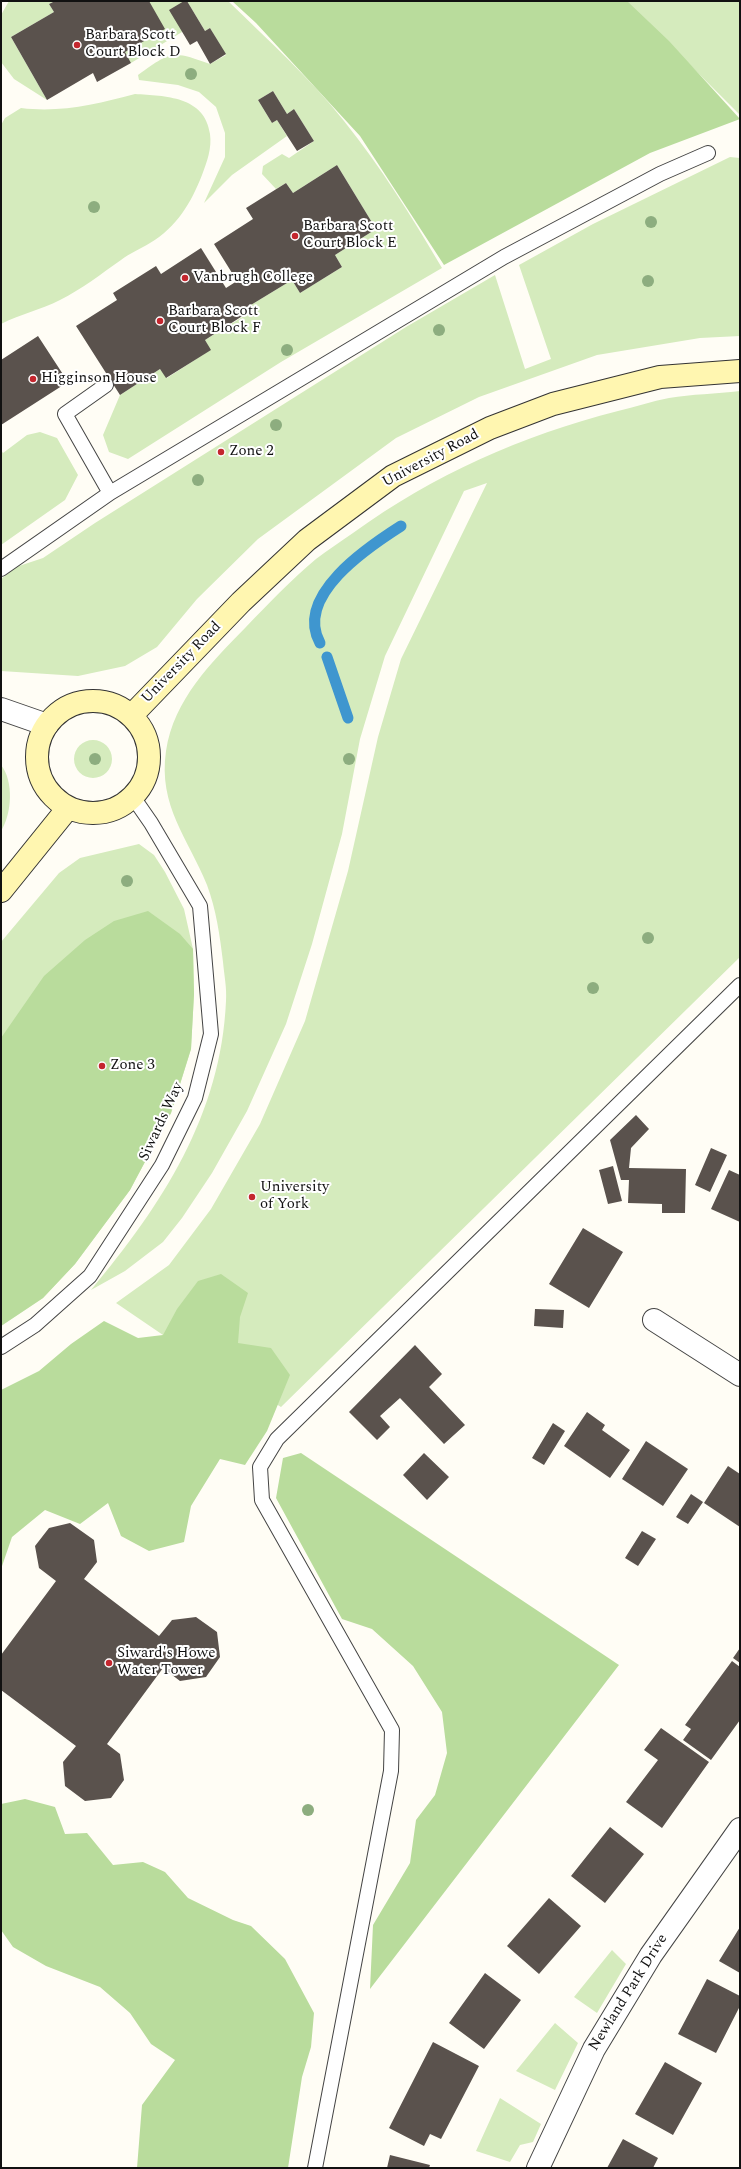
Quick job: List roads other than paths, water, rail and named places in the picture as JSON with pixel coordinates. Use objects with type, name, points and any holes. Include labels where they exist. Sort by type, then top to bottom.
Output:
[{"type":"street","name":"University Road","points":[[132,715],[241,602],[307,540],[393,476],[490,428],[552,404],[660,377],[740,371]]},
{"type":"street","name":"University Road","points":[[84,701],[105,702],[123,709],[132,715],[144,732],[150,759],[145,779],[133,797],[117,808],[98,813],[85,813],[68,808],[51,795],[42,781],[37,765],[38,746],[47,725],[60,711],[84,701]]},
{"type":"street","points":[[1,709],[47,725]]},
{"type":"street","points":[[1,891],[68,808]]},
{"type":"street","points":[[654,1320],[740,1375]]},
{"type":"street","name":"Newland Park Drive","points":[[538,2168],[598,2042],[650,1955],[740,1829]]},
{"type":"lane","points":[[1,570],[110,493],[504,257],[660,174],[708,153]]},
{"type":"lane","points":[[106,385],[65,414],[110,493]]},
{"type":"lane","name":"Siwards Way","points":[[1,1347],[35,1325],[90,1276],[162,1165],[195,1098],[211,1034],[200,906],[151,823],[133,797]]},
{"type":"lane","points":[[315,2168],[391,1771],[392,1730],[262,1500],[260,1467],[277,1439],[740,985]]},
{"type":"waterway","points":[[320,643],[315,625],[317,608],[326,591],[338,575],[354,560],[401,526]]},
{"type":"waterway","points":[[327,657],[348,718]]},
{"type":"place","name":"Barbara Scott Court Block D","points":[[77,45]]},
{"type":"place","name":"Barbara Scott Court Block E","points":[[295,236]]},
{"type":"place","name":"Vanbrugh College","points":[[185,278]]},
{"type":"place","name":"Barbara Scott Court Block F","points":[[160,321]]},
{"type":"place","name":"Higginson House","points":[[33,379]]},
{"type":"place","name":"Zone 2","points":[[221,452]]},
{"type":"place","name":"Zone 3","points":[[102,1066]]},
{"type":"place","name":"University of York","points":[[252,1197]]},
{"type":"place","name":"Siward's Howe Water Tower","points":[[109,1663]]}]
